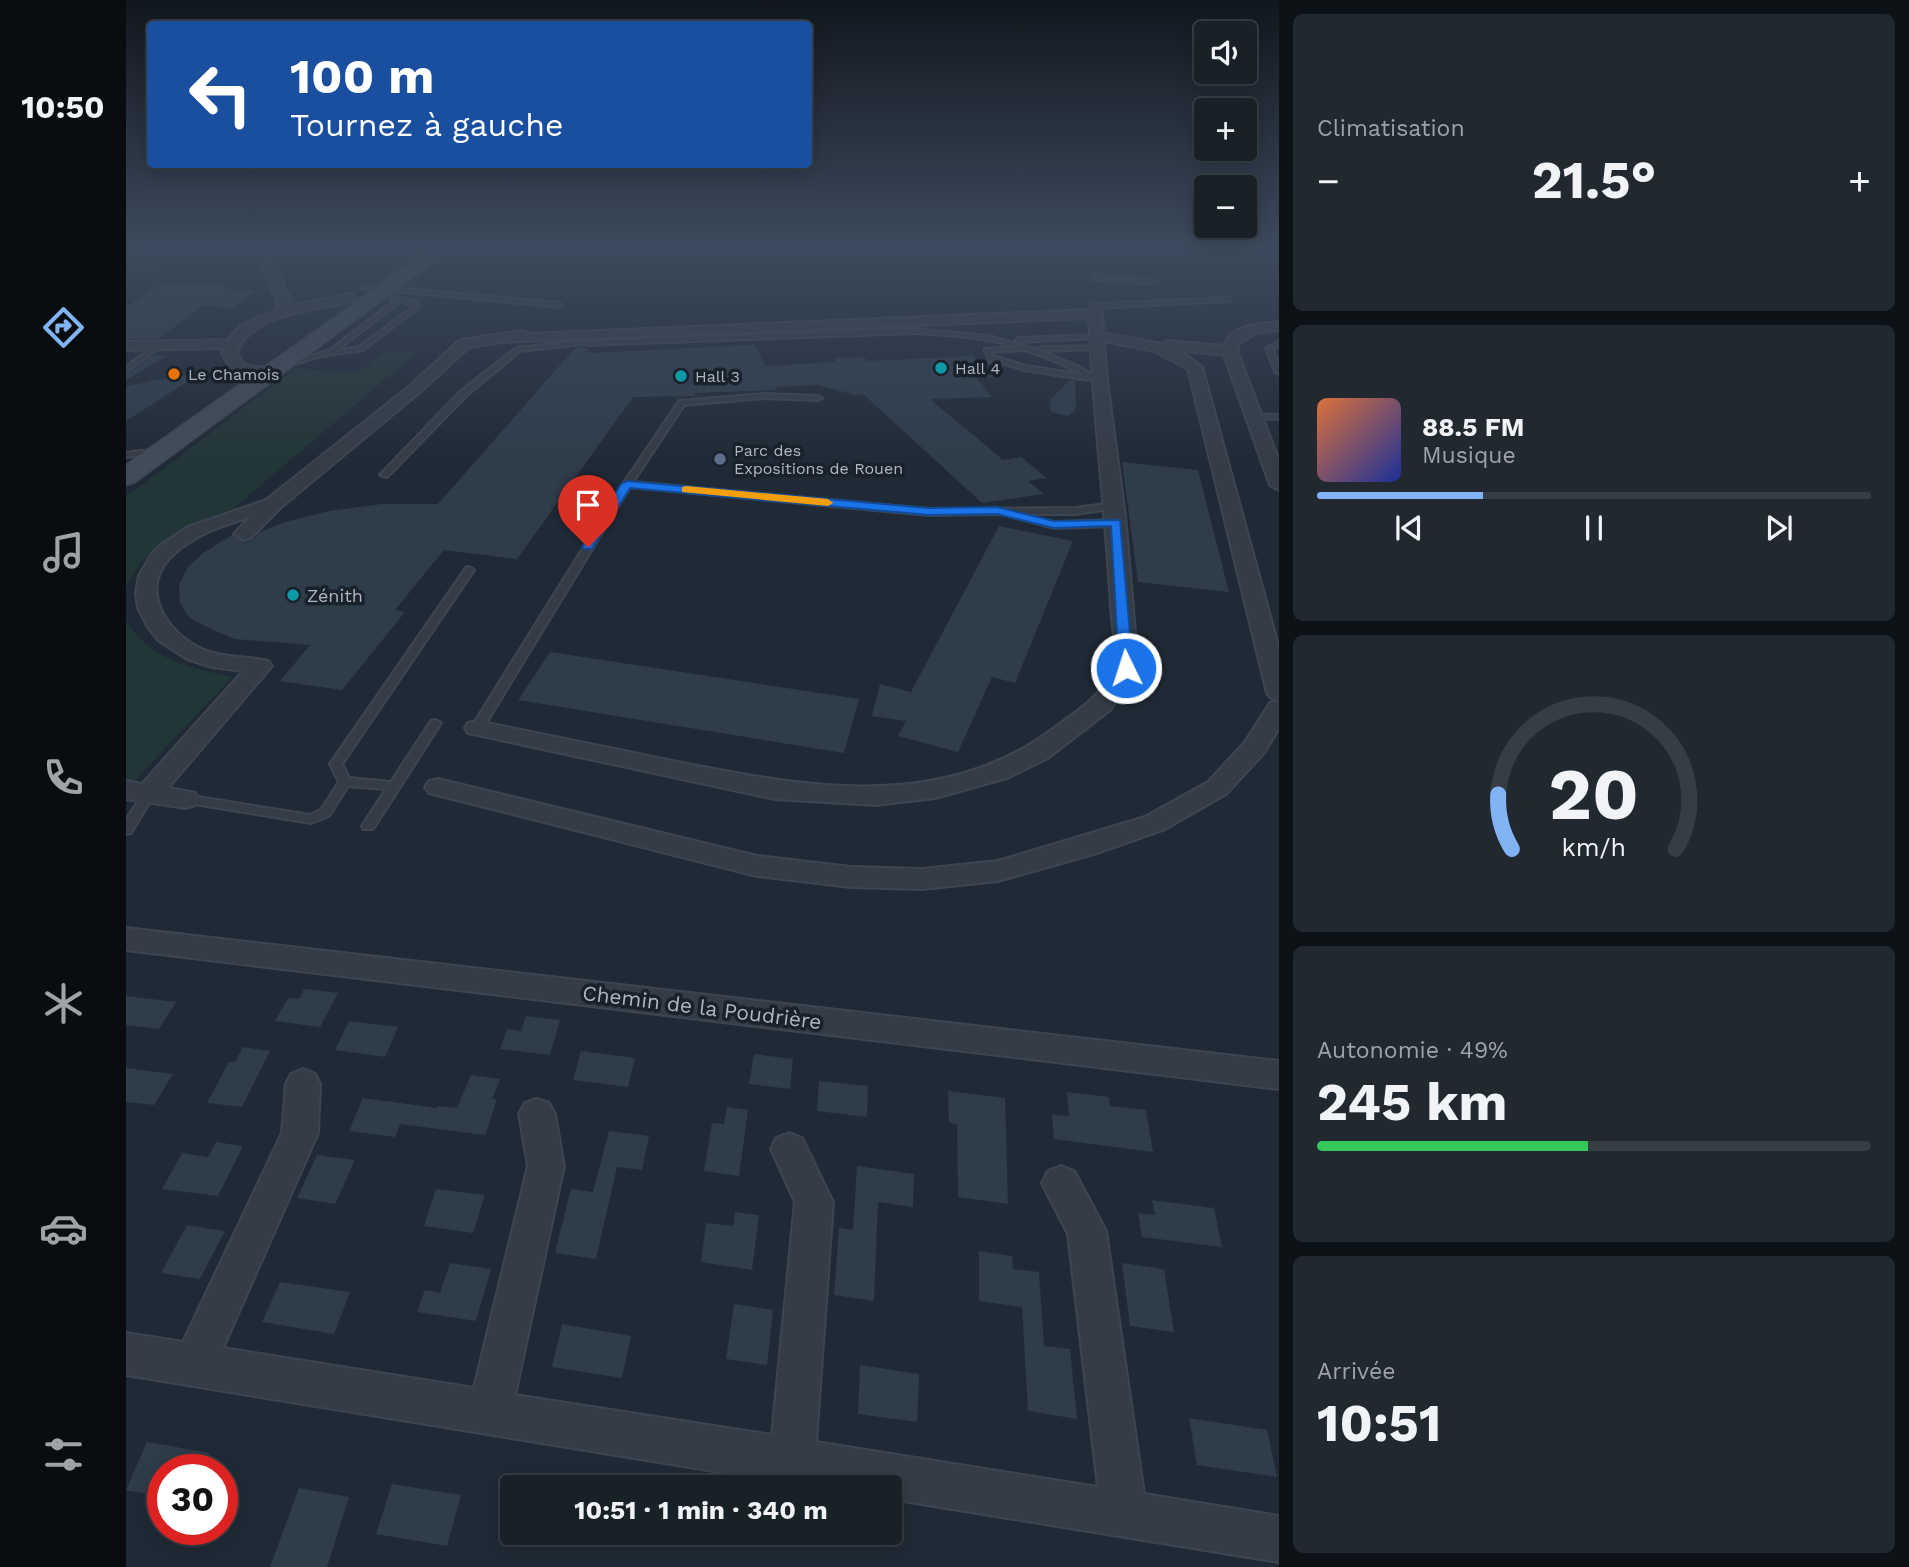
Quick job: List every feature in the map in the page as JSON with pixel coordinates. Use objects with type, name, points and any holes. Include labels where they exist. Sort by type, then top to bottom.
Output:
[{"type":"main road","points":[[131,457],[268,370],[342,317]]},
{"type":"main road","points":[[126,477],[342,317]]},
{"type":"street","points":[[126,346],[230,344],[248,327],[265,317]]},
{"type":"street","points":[[1279,326],[1242,333],[1232,341],[1230,351],[1279,485]]},
{"type":"street","points":[[477,727],[775,790],[874,796],[926,792],[998,772],[1039,752],[1101,705],[1126,668],[1115,515],[1099,380],[1096,328]]},
{"type":"street","points":[[244,534],[273,504],[416,388],[465,343],[506,339],[1096,328],[1183,356],[1195,367],[1279,693]]},
{"type":"street","points":[[506,339],[544,330]]},
{"type":"street","points":[[1142,343],[1230,351]]},
{"type":"street","points":[[230,344],[232,362],[241,371],[268,370]]},
{"type":"street","points":[[137,792],[260,666],[211,659],[170,642],[146,612],[144,588],[159,558],[189,536],[221,519],[273,504]]},
{"type":"street","points":[[438,787],[757,866],[851,877],[922,879],[999,871],[1155,823],[1217,788],[1255,747],[1279,708]]},
{"type":"street","points":[[137,792],[186,799]]},
{"type":"street","name":"Chemin de la Poudrière","points":[[126,939],[1279,1075]]},
{"type":"street","points":[[194,1365],[300,1133],[303,1084]]},
{"type":"street","points":[[490,1412],[546,1166],[537,1114]]},
{"type":"street","points":[[789,1149],[814,1202],[792,1461]]},
{"type":"street","points":[[1061,1183],[1087,1231],[1124,1514]]},
{"type":"street","points":[[126,1354],[1279,1539]]},
{"type":"lane","points":[[323,355],[376,317]]},
{"type":"lane","points":[[268,370],[323,355],[361,349],[403,317]]},
{"type":"lane","points":[[384,475],[464,393],[518,349],[583,343],[915,331],[965,333],[1033,341],[1147,317]]},
{"type":"lane","points":[[1096,328],[1032,349],[986,350],[991,359],[1025,368],[1099,380]]},
{"type":"lane","points":[[1003,339],[1059,359],[1099,380]]},
{"type":"lane","points":[[1279,343],[1269,348],[1279,372]]},
{"type":"lane","points":[[128,368],[159,345]]},
{"type":"lane","points":[[477,727],[627,484],[682,403],[764,396],[818,398]]},
{"type":"lane","points":[[1254,416],[1279,417]]},
{"type":"lane","points":[[627,484],[928,512],[1075,511],[1115,515]]},
{"type":"lane","points":[[997,510],[1054,525],[1115,515]]},
{"type":"lane","points":[[345,782],[336,764],[468,570]]},
{"type":"lane","points":[[368,826],[435,723]]},
{"type":"lane","points":[[345,782],[394,786]]},
{"type":"lane","points":[[186,799],[312,819],[325,813],[345,782]]},
{"type":"lane","points":[[126,830],[137,792]]},
{"type":"shaded area","points":[[417,352],[234,508],[186,529],[156,548],[133,574],[126,589],[126,497],[295,369],[358,372],[383,353]]},
{"type":"shaded area","points":[[126,621],[147,645],[172,660],[232,677],[134,781],[126,780]]},
{"type":"building","points":[[126,317],[188,317],[158,339],[126,339]]},
{"type":"building","points":[[755,345],[765,366],[836,362],[833,358],[864,357],[867,361],[973,356],[993,377],[976,377],[992,397],[930,399],[1003,460],[1021,457],[1047,478],[1028,481],[1044,494],[982,503],[863,394],[855,395],[818,385],[775,387],[776,390],[695,393],[695,396],[633,397],[517,559],[444,550],[395,610],[405,612],[342,690],[280,681],[310,645],[234,639],[196,622],[189,617],[180,603],[179,585],[188,567],[203,553],[232,535],[245,543],[253,540],[260,532],[285,522],[329,511],[382,504],[438,504],[576,347],[587,348],[588,353]]},
{"type":"building","points":[[153,355],[166,356],[126,380],[126,375]]},
{"type":"building","points":[[201,373],[126,421],[126,386]]},
{"type":"building","points":[[1070,380],[1075,381],[1076,408],[1069,416],[1051,412],[1050,400]]},
{"type":"building","points":[[1122,462],[1198,470],[1229,592],[1138,582]]},
{"type":"building","points":[[999,526],[1073,541],[1015,683],[992,677],[958,752],[898,736],[906,721],[872,716],[880,684],[911,692]]},
{"type":"building","points":[[550,652],[859,699],[844,753],[518,700]]},
{"type":"building","points":[[304,989],[338,993],[320,1027],[275,1021],[288,998],[299,999]]},
{"type":"building","points":[[126,996],[176,1002],[159,1029],[126,1025]]},
{"type":"building","points":[[526,1016],[560,1020],[550,1055],[500,1049],[507,1029],[521,1031]]},
{"type":"building","points":[[349,1021],[398,1027],[385,1057],[335,1050]]},
{"type":"building","points":[[243,1047],[270,1051],[242,1107],[207,1103],[229,1062],[235,1062]]},
{"type":"building","points":[[581,1051],[635,1058],[628,1087],[573,1080]]},
{"type":"building","points":[[754,1054],[793,1059],[790,1089],[749,1084]]},
{"type":"building","points":[[126,1068],[173,1074],[154,1105],[126,1102]]},
{"type":"building","points":[[471,1075],[500,1079],[492,1099],[497,1099],[485,1135],[400,1124],[395,1137],[349,1131],[363,1098],[437,1108],[457,1108]]},
{"type":"building","points":[[819,1081],[868,1086],[867,1117],[817,1111]]},
{"type":"building","points":[[948,1091],[1005,1098],[1008,1204],[958,1197],[957,1124],[949,1123]]},
{"type":"building","points":[[1067,1092],[1109,1097],[1110,1106],[1146,1110],[1153,1152],[1054,1139],[1052,1115],[1069,1116]]},
{"type":"building","points":[[727,1107],[748,1110],[739,1176],[704,1171],[712,1123],[724,1124]]},
{"type":"building","points":[[609,1131],[649,1136],[642,1170],[617,1167],[596,1259],[555,1253],[571,1189],[593,1192]]},
{"type":"building","points":[[216,1142],[243,1146],[218,1196],[162,1189],[182,1153],[208,1157]]},
{"type":"building","points":[[317,1155],[355,1160],[335,1204],[297,1198]]},
{"type":"building","points":[[857,1166],[914,1174],[913,1207],[878,1202],[874,1301],[834,1295],[839,1228],[853,1230]]},
{"type":"building","points":[[436,1189],[485,1195],[473,1233],[424,1226]]},
{"type":"building","points":[[1152,1200],[1214,1208],[1222,1247],[1142,1237],[1138,1213],[1155,1215]]},
{"type":"building","points":[[735,1212],[759,1215],[752,1270],[701,1262],[706,1223],[733,1226]]},
{"type":"building","points":[[187,1225],[225,1231],[200,1279],[161,1273]]},
{"type":"building","points":[[979,1251],[1012,1256],[1013,1269],[1039,1272],[1044,1346],[1070,1349],[1077,1419],[1028,1411],[1022,1307],[979,1301]]},
{"type":"building","points":[[450,1263],[491,1269],[476,1321],[417,1312],[425,1290],[440,1293]]},
{"type":"building","points":[[1122,1263],[1164,1269],[1174,1332],[1130,1326]]},
{"type":"building","points":[[280,1282],[350,1292],[334,1334],[262,1322]]},
{"type":"building","points":[[734,1304],[773,1310],[767,1365],[726,1359]]},
{"type":"building","points":[[562,1324],[631,1336],[622,1378],[552,1367]]},
{"type":"building","points":[[860,1365],[919,1374],[917,1422],[858,1414]]},
{"type":"building","points":[[1189,1418],[1267,1430],[1277,1477],[1197,1465]]},
{"type":"building","points":[[147,1442],[210,1453],[147,1454],[147,1494],[126,1490]]},
{"type":"building","points":[[392,1484],[461,1495],[447,1546],[376,1534]]},
{"type":"building","points":[[299,1488],[349,1497],[327,1567],[270,1567]]},
{"type":"slow traffic","points":[[686,490],[828,503]]},
{"type":"place","name":"Hall 4","points":[[941,368]]},
{"type":"place","name":"Le Chamois","points":[[174,374]]},
{"type":"place","name":"Hall 3","points":[[681,376]]},
{"type":"place","name":"Parc des Expositions de Rouen","points":[[720,459]]},
{"type":"place","name":"Zénith","points":[[293,595]]},
{"type":"route","points":[[588,547],[627,484],[928,512],[997,510],[1054,525],[1116,523],[1126,668]]}]
